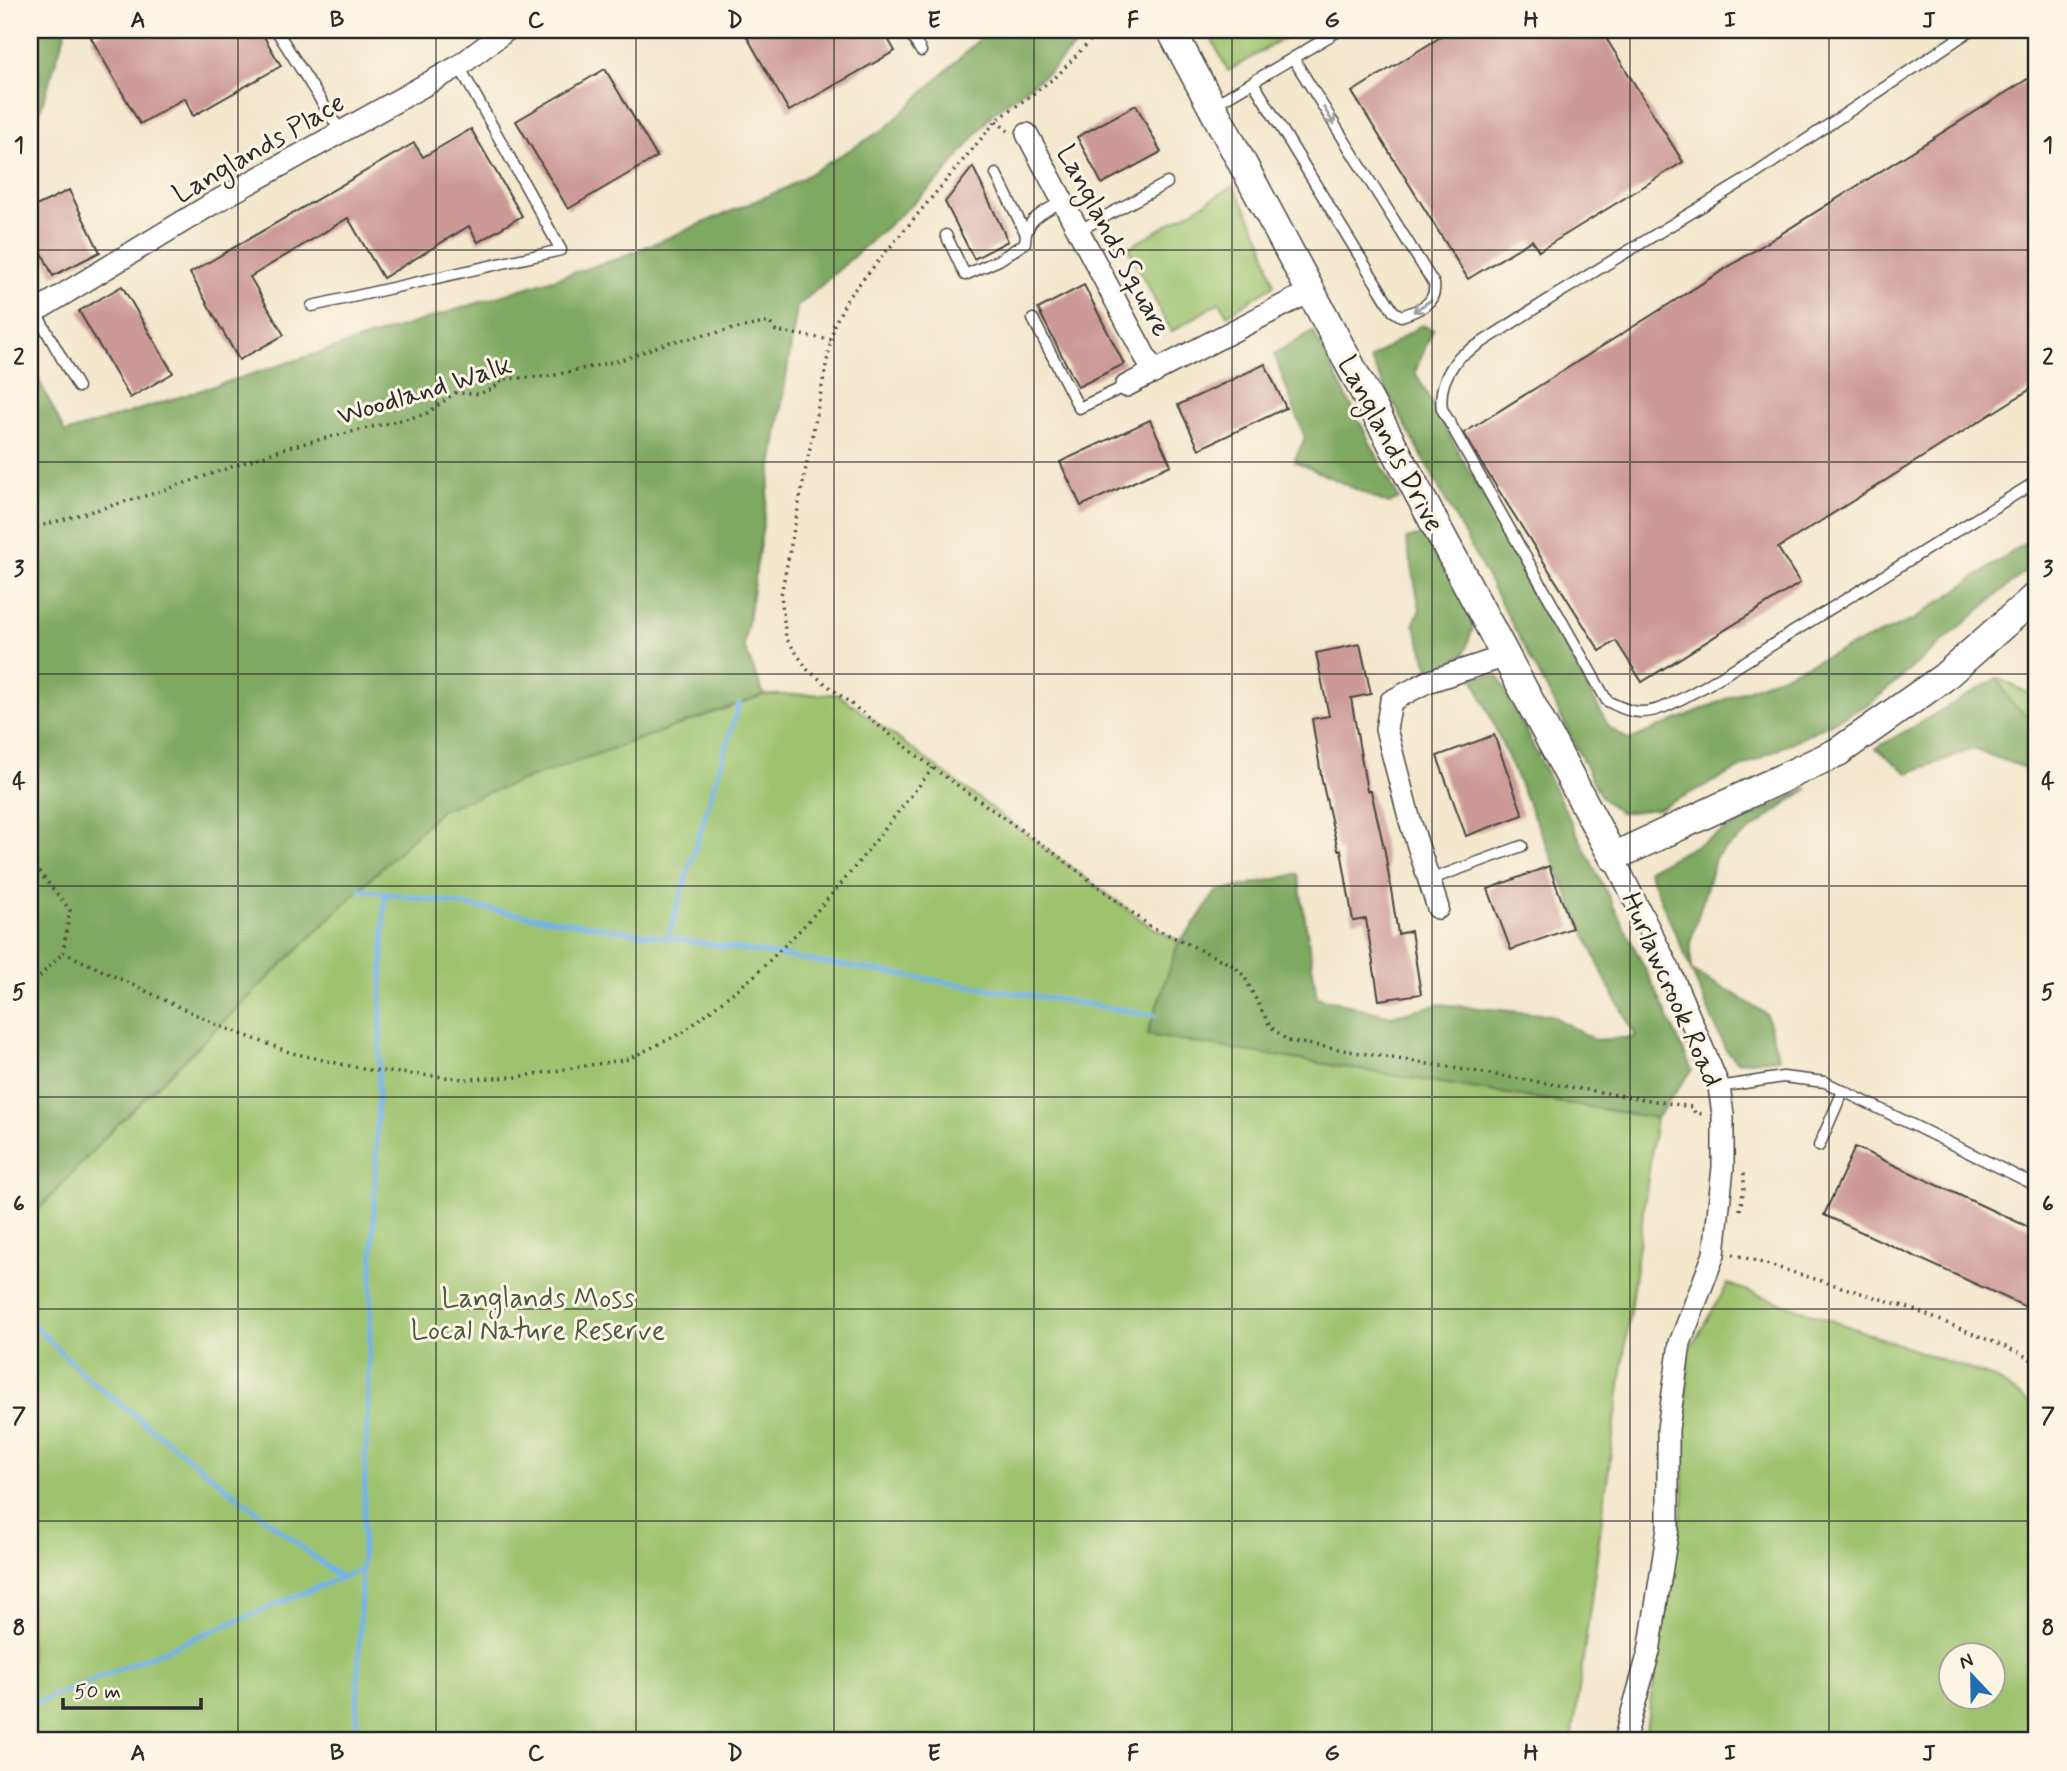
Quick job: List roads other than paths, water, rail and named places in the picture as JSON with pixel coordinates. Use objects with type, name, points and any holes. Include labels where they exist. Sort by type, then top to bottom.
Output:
[{"type":"street","name":"Langlands Place","points":[[33,306],[459,66],[507,30]]},
{"type":"street","name":"Langlands Drive","points":[[1171,30],[1613,857]]},
{"type":"street","name":"Langlands Square","points":[[1027,134],[1154,373]]},
{"type":"street","name":"Langlands Square","points":[[1126,386],[1311,290]]},
{"type":"street","name":"Hurlawcrook Road","points":[[1624,1741],[1649,1652],[1668,1528],[1668,1429],[1680,1343],[1714,1254],[1723,1167],[1723,1114],[1719,1087],[1670,971],[1613,857],[1839,752],[1943,678],[2037,595]]},
{"type":"street","points":[[1437,908],[1410,821],[1386,729],[1391,701],[1427,682],[1506,656]]},
{"type":"lane","points":[[276,30],[341,132]]},
{"type":"lane","points":[[908,30],[921,51]]},
{"type":"lane","points":[[1212,106],[1340,30]]},
{"type":"lane","points":[[1971,30],[1755,174],[1459,357],[1448,372],[1440,395],[1442,410],[1607,701],[1642,713],[1661,708],[1704,687],[2037,481]]},
{"type":"lane","points":[[1253,82],[1393,311],[1401,316],[1412,313],[1432,301],[1436,294],[1434,284],[1293,58]]},
{"type":"lane","points":[[312,306],[561,250],[459,66]]},
{"type":"lane","points":[[946,235],[965,275],[999,260],[1025,243],[1025,232],[996,173]]},
{"type":"lane","points":[[1078,231],[1167,183]]},
{"type":"lane","points":[[1025,232],[1033,219],[1062,201]]},
{"type":"lane","name":"Langlands Place","points":[[33,306],[78,387]]},
{"type":"lane","points":[[1033,319],[1079,408],[1126,386]]},
{"type":"lane","points":[[1429,880],[1522,846]]},
{"type":"lane","points":[[1719,1087],[1783,1077],[1825,1082],[2037,1186]]},
{"type":"lane","points":[[1819,1146],[1843,1091]]},
{"type":"waterway","points":[[668,938],[739,704]]},
{"type":"waterway","points":[[360,889],[1154,1015]]},
{"type":"waterway","points":[[356,1741],[385,893]]},
{"type":"waterway","points":[[30,1321],[85,1376],[341,1578]]},
{"type":"waterway","points":[[30,1706],[362,1569]]},
{"type":"park label","name":"Langlands Moss Local Nature Reserve","points":[[538,1313]]}]
